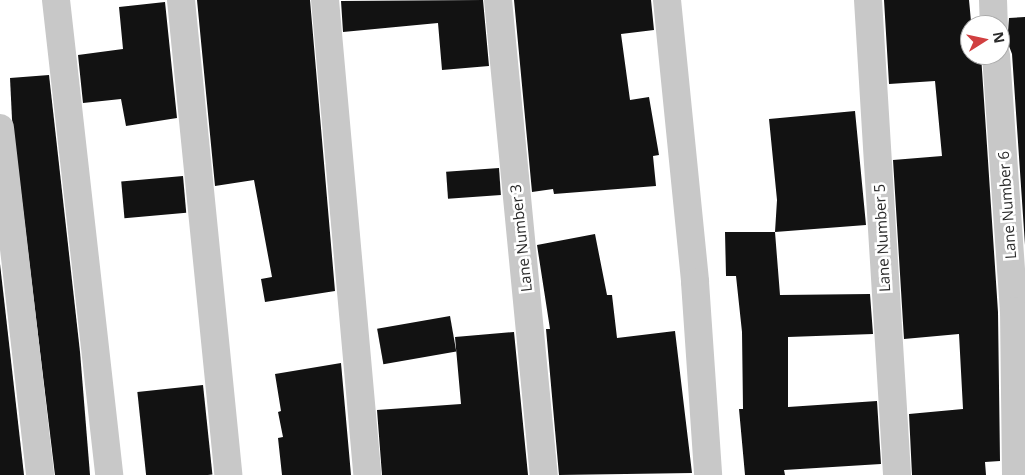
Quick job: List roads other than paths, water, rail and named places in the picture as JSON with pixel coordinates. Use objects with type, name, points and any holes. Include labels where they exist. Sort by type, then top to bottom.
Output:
[{"type":"street","points":[[56,0],[109,475]]},
{"type":"street","points":[[181,0],[228,475]]},
{"type":"street","points":[[325,0],[367,475]]},
{"type":"street","name":"Lane Number 3","points":[[498,0],[544,475]]},
{"type":"street","points":[[667,0],[695,282],[708,475]]},
{"type":"street","name":"Lane Number 5","points":[[868,0],[896,475]]},
{"type":"street","points":[[993,0],[994,15]]},
{"type":"street","name":"Lane Number 6","points":[[997,65],[1014,311],[1016,475]]},
{"type":"street","points":[[0,128],[40,475]]}]
